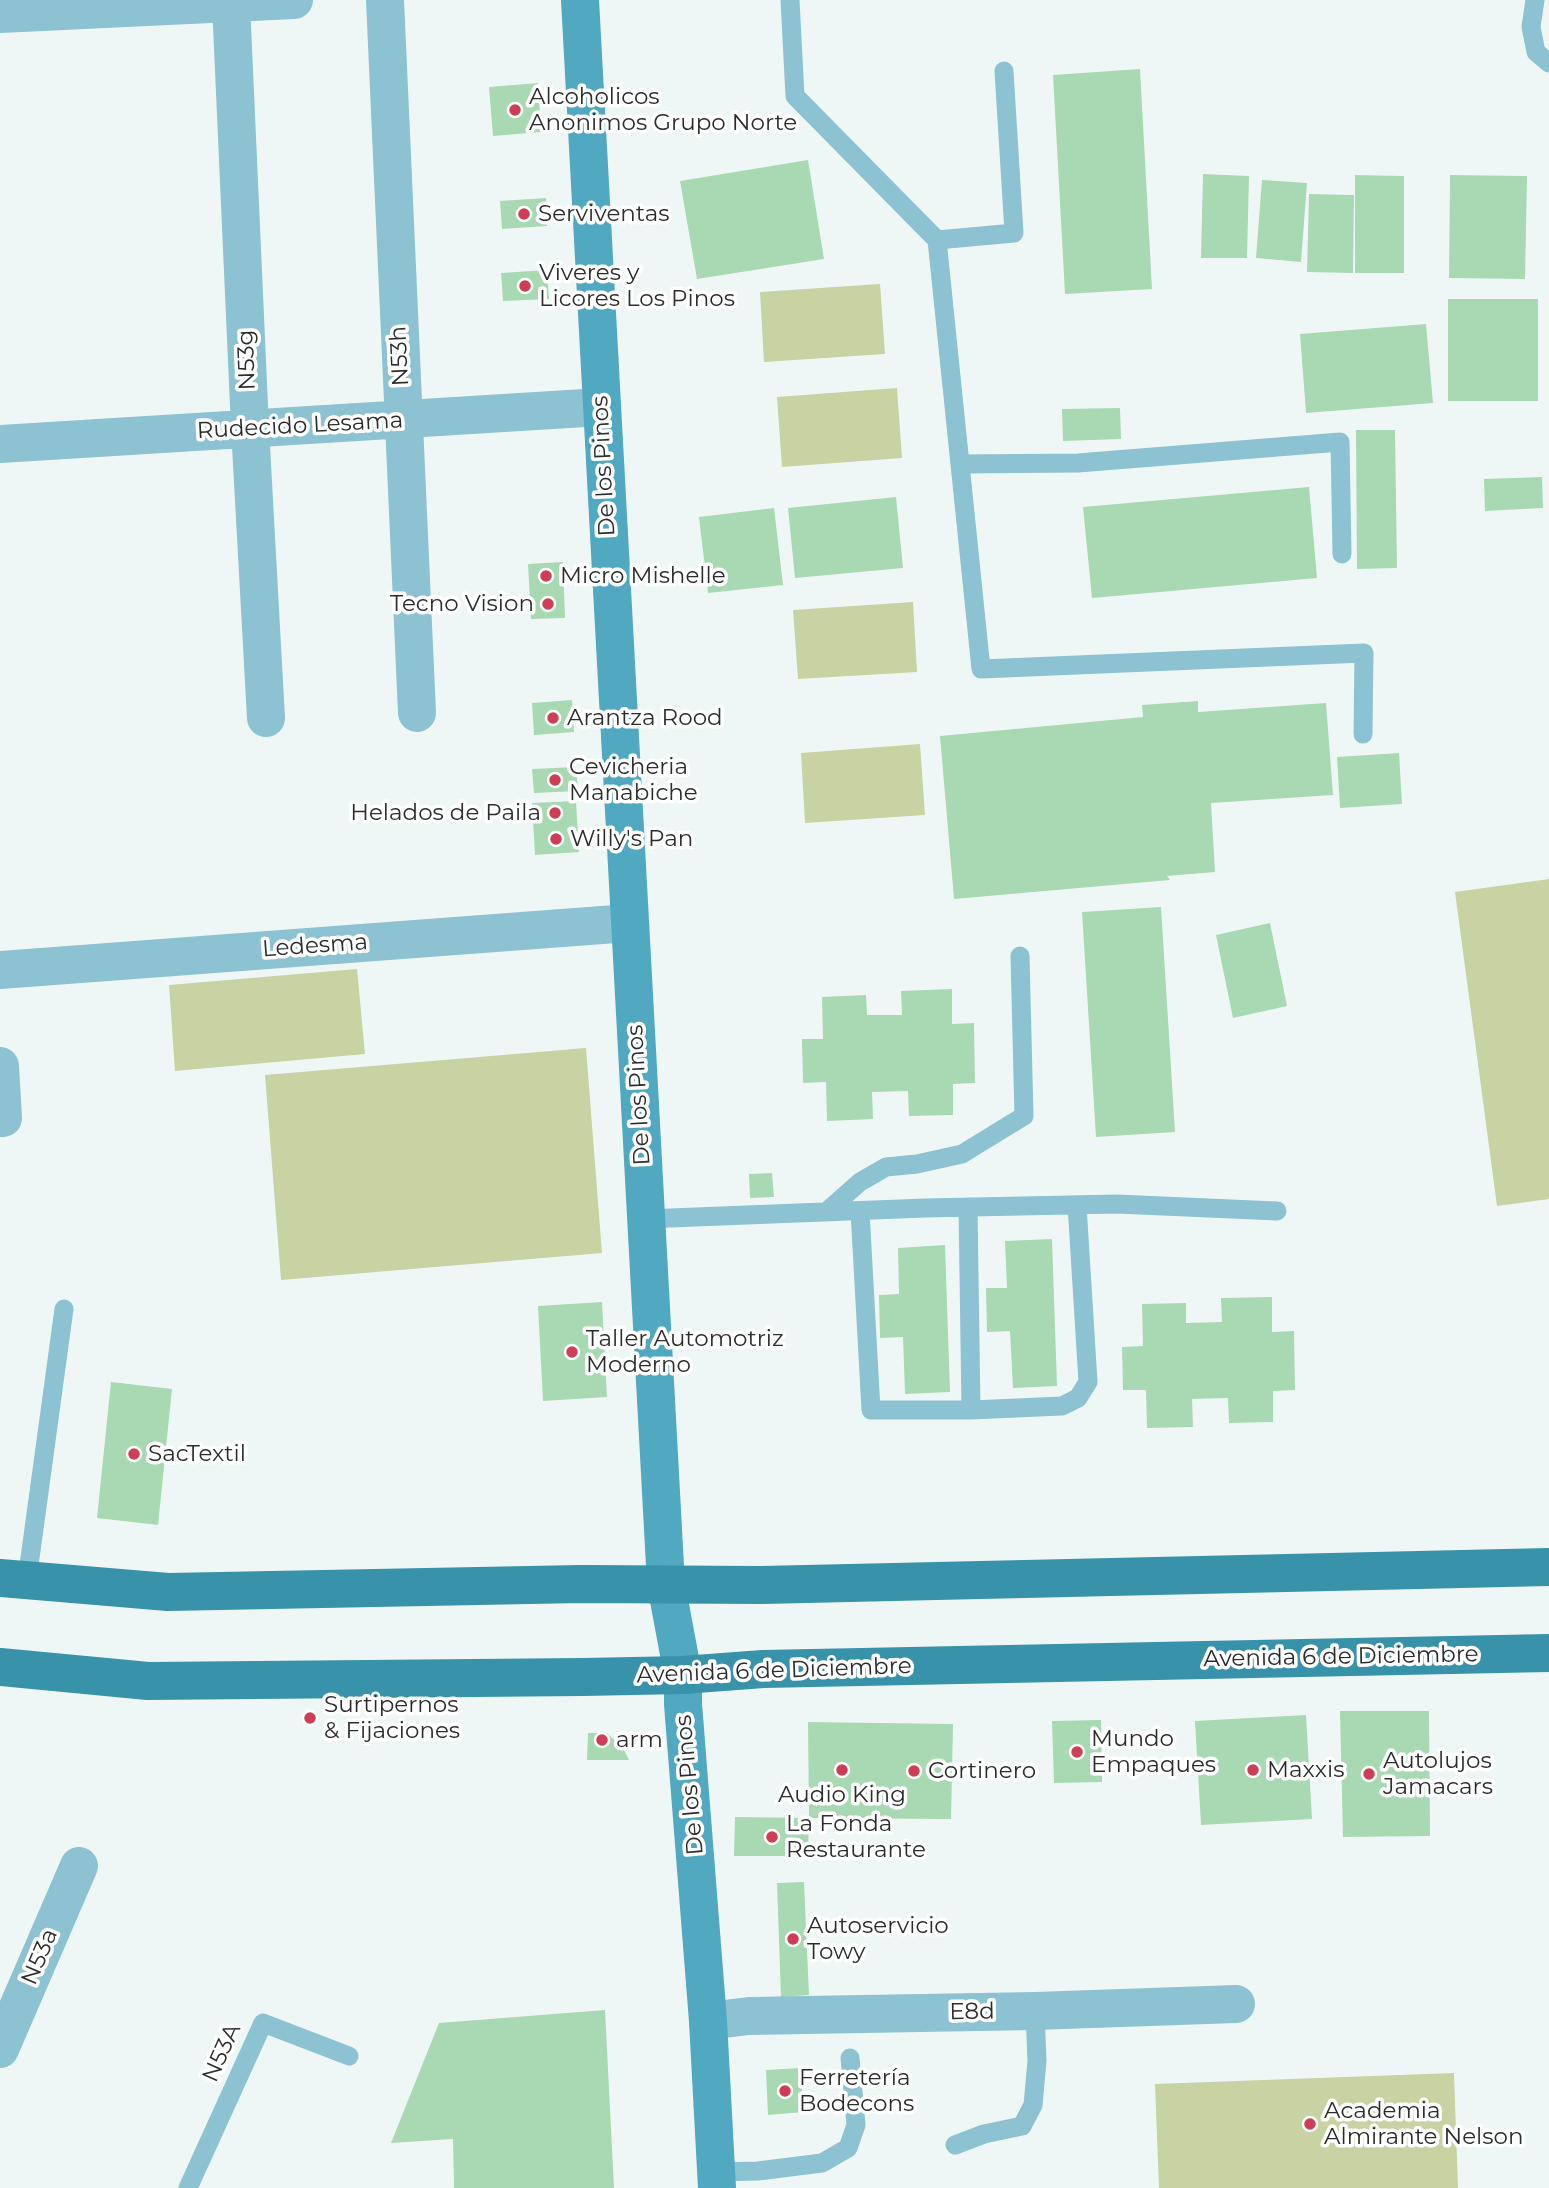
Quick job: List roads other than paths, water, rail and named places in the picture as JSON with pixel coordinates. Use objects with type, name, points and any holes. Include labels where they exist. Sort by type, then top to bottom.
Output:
[{"type":"main road","points":[[13,1579],[168,1592],[666,1584],[762,1585],[1549,1567]]},
{"type":"main road","name":"Avenida 6 de Diciembre","points":[[0,1667],[148,1681],[683,1675],[763,1669],[1549,1653]]},
{"type":"street","points":[[0,14],[294,0]]},
{"type":"street","name":"N53h","points":[[384,0],[417,713]]},
{"type":"street","name":"De los Pinos","points":[[580,0],[666,1584],[683,1675],[717,2180]]},
{"type":"street","name":"N53g","points":[[232,3],[265,718]]},
{"type":"street","name":"Rudecido Lesama","points":[[0,444],[601,407]]},
{"type":"street","name":"Ledesma","points":[[0,970],[629,923]]},
{"type":"street","points":[[0,1066],[1,1118]]},
{"type":"street","name":"N53a","points":[[0,2049],[79,1866]]},
{"type":"street","name":"E8d","points":[[708,2021],[750,2016],[1236,2004]]},
{"type":"lane","points":[[790,0],[795,96],[937,240],[981,669],[1364,653],[1363,734]]},
{"type":"lane","points":[[1535,0],[1531,27],[1536,52],[1549,63]]},
{"type":"lane","points":[[937,240],[1014,233],[1004,71]]},
{"type":"lane","points":[[960,464],[1078,463],[1340,442],[1342,555]]},
{"type":"lane","points":[[825,1212],[860,1182],[886,1167],[917,1164],[962,1154],[1024,1115],[1020,956]]},
{"type":"lane","points":[[645,1219],[1116,1204],[1277,1211]]},
{"type":"lane","points":[[860,1211],[871,1410],[971,1410],[1062,1406],[1078,1398],[1088,1382],[1077,1205]]},
{"type":"lane","points":[[968,1207],[971,1410]]},
{"type":"lane","points":[[13,1579],[64,1309]]},
{"type":"lane","points":[[955,2145],[984,2134],[1022,2126],[1033,2105],[1037,2061],[1035,2011]]},
{"type":"lane","name":"N53A","points":[[188,2188],[263,2023],[349,2056]]},
{"type":"lane","points":[[717,2180],[758,2171],[822,2163],[848,2148],[856,2126],[850,2058]]},
{"type":"place","name":"Alcoholicos Anonimos Grupo Norte","points":[[515,110]]},
{"type":"place","name":"Serviventas","points":[[524,214]]},
{"type":"place","name":"Viveres y Licores Los Pinos","points":[[525,286]]},
{"type":"place","name":"Micro Mishelle","points":[[546,576]]},
{"type":"place","name":"Tecno Vision","points":[[548,604]]},
{"type":"place","name":"Arantza Rood","points":[[553,718]]},
{"type":"place","name":"Cevicheria Manabiche","points":[[555,780]]},
{"type":"place","name":"Helados de Paila","points":[[555,813]]},
{"type":"place","name":"Willy's Pan","points":[[556,839]]},
{"type":"place","name":"Taller Automotriz Moderno","points":[[572,1352]]},
{"type":"place","name":"SacTextil","points":[[134,1454]]},
{"type":"place","name":"Surtipernos & Fijaciones","points":[[310,1718]]},
{"type":"place","name":"arm","points":[[602,1740]]},
{"type":"place","name":"Mundo Empaques","points":[[1077,1752]]},
{"type":"place","name":"Audio King","points":[[842,1770]]},
{"type":"place","name":"Maxxis","points":[[1253,1770]]},
{"type":"place","name":"Cortinero","points":[[914,1771]]},
{"type":"place","name":"Autolujos Jamacars","points":[[1369,1774]]},
{"type":"place","name":"La Fonda Restaurante","points":[[772,1837]]},
{"type":"place","name":"Autoservicio Towy","points":[[793,1939]]},
{"type":"place","name":"Ferretería Bodecons","points":[[785,2091]]},
{"type":"place","name":"Academia Almirante Nelson","points":[[1310,2124]]}]
